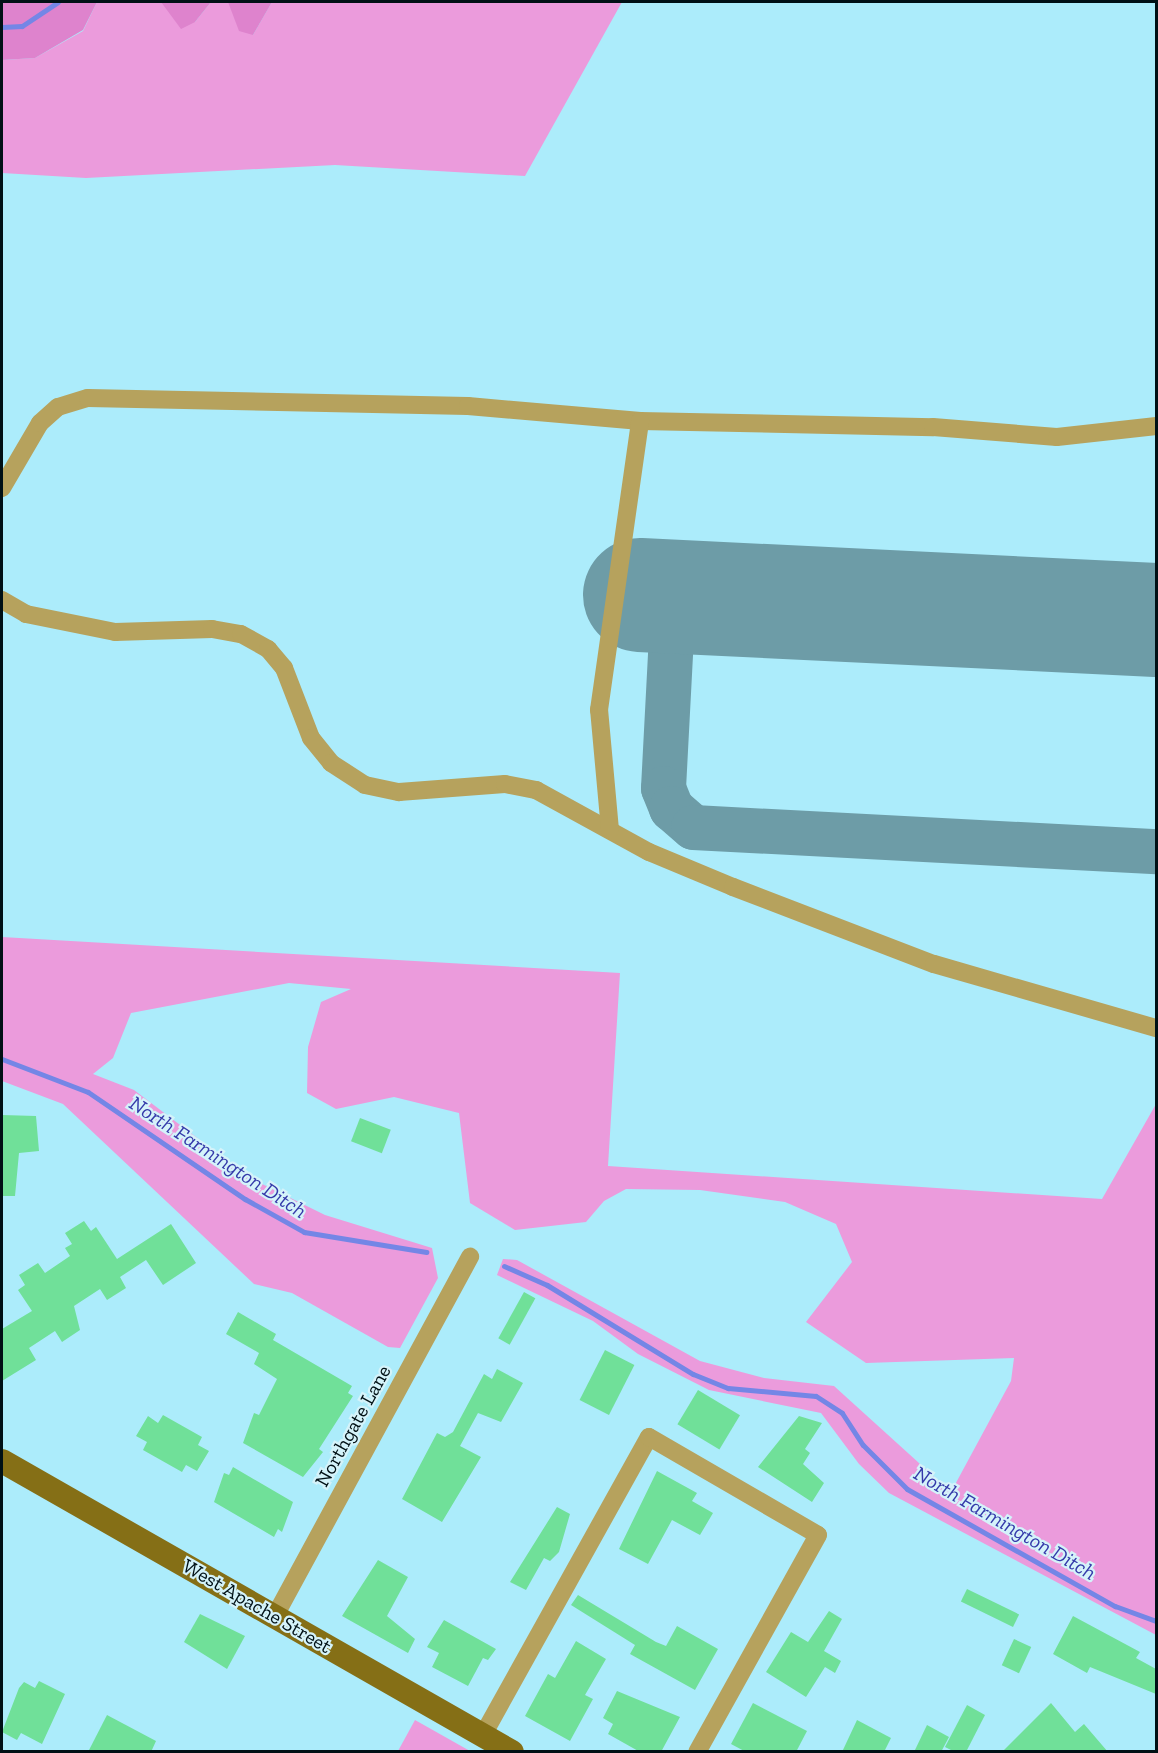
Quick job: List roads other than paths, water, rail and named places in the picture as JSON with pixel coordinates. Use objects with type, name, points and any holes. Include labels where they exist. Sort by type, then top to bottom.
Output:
[{"type":"main road","name":"West Apache Street","points":[[2,1461],[512,1752]]},
{"type":"street","points":[[2,488],[40,423],[58,407],[88,398],[468,406],[640,421],[933,427],[1057,437],[1156,426]]},
{"type":"street","points":[[610,830],[599,710],[640,421]]},
{"type":"street","points":[[2,600],[26,614],[115,632],[212,629],[241,634],[268,649],[284,668],[310,738],[331,763],[365,784],[432,793],[506,784],[536,790],[610,830],[734,887],[934,964],[1156,1028]]},
{"type":"street","name":"Northgate Lane","points":[[275,1616],[470,1257]]},
{"type":"street","points":[[483,1735],[649,1437],[818,1535],[697,1752]]},
{"type":"waterway","name":"North Farmington Ditch","points":[[2,27],[22,26],[58,2]]},
{"type":"waterway","name":"North Farmington Ditch","points":[[2,1059],[88,1092],[245,1199],[304,1232],[426,1252]]},
{"type":"waterway","name":"North Farmington Ditch","points":[[504,1266],[547,1285],[693,1374],[728,1388],[816,1396],[842,1413],[863,1445],[907,1489],[1115,1606],[1156,1621]]}]
